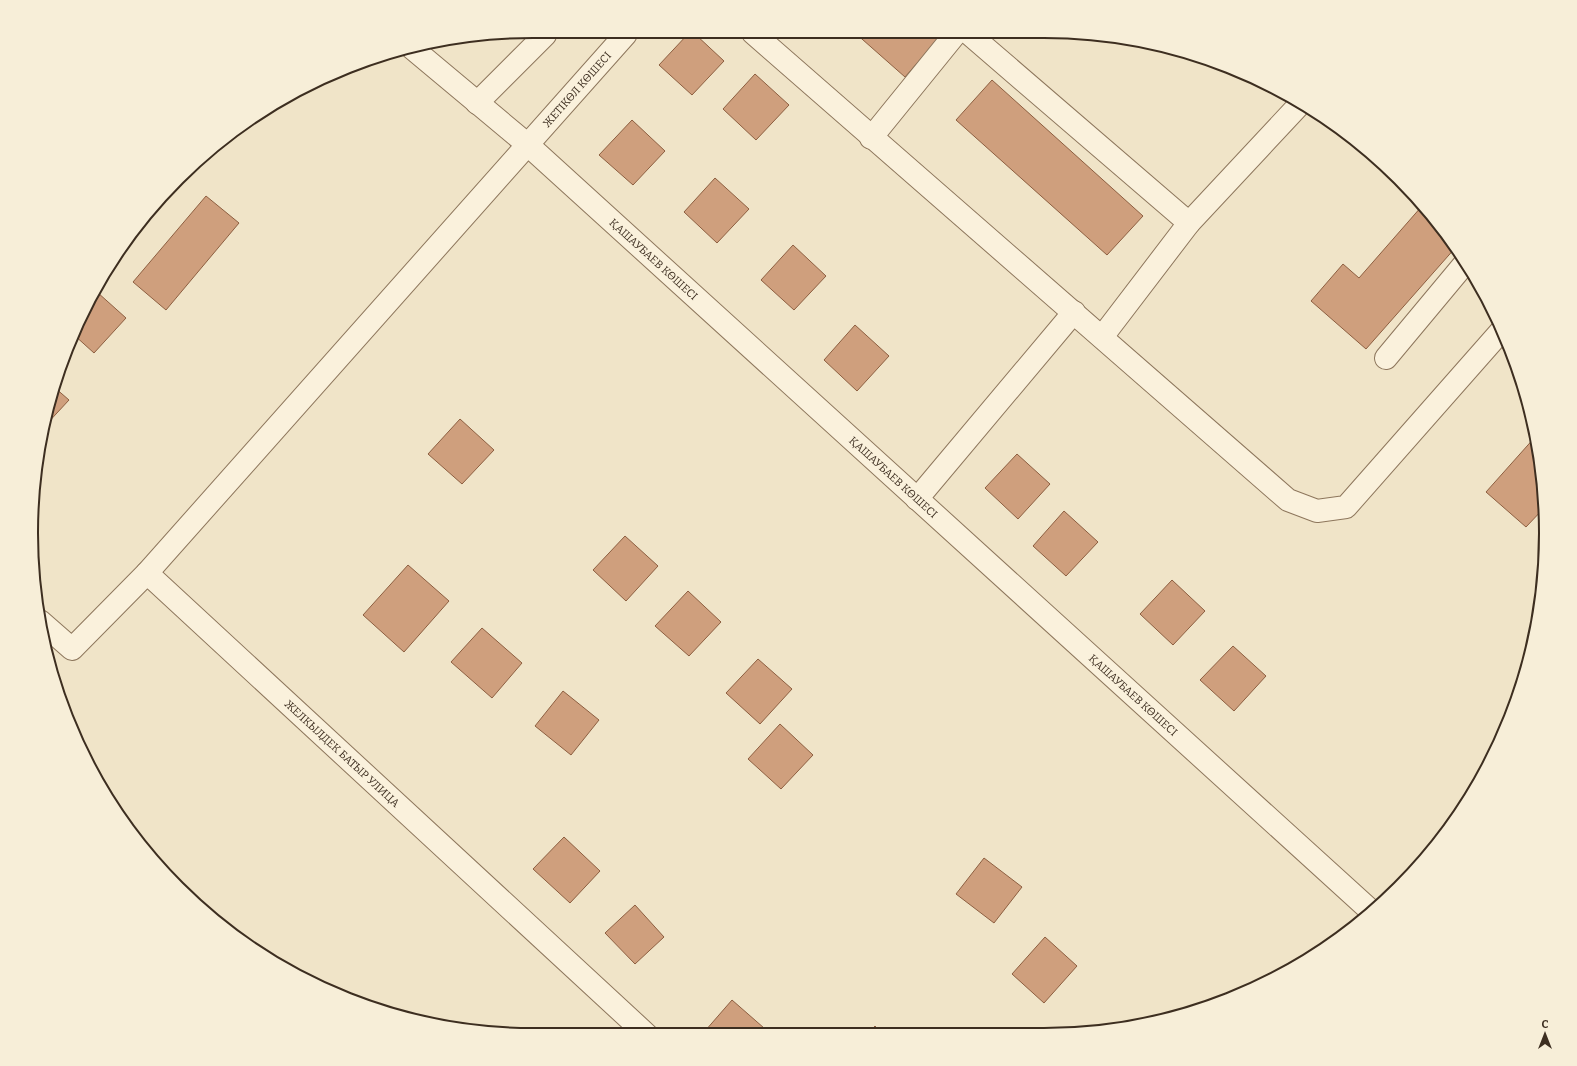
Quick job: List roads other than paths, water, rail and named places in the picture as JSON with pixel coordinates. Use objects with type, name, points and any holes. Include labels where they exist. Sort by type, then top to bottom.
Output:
[{"type":"street","points":[[477,103],[542,38]]},
{"type":"street","name":"ЖЕТІКӨЛ КӨШЕСІ","points":[[147,573],[622,38]]},
{"type":"street","points":[[759,38],[871,138],[1074,312],[1288,500],[1317,511],[1346,507],[1497,335]]},
{"type":"street","points":[[871,138],[952,38]]},
{"type":"street","points":[[974,38],[1189,224]]},
{"type":"street","name":"ҚАШАУБАЕВ КӨШЕСІ","points":[[417,52],[528,145],[1367,907]]},
{"type":"street","points":[[1102,337],[1189,224],[1297,107]]},
{"type":"street","points":[[1386,358],[1462,267]]},
{"type":"street","points":[[917,499],[1074,312]]},
{"type":"street","points":[[48,628],[72,649],[147,573]]},
{"type":"street","name":"ЖЕЛКЫЛДЕК БАТЫР УЛИЦА","points":[[147,573],[639,1028]]}]
